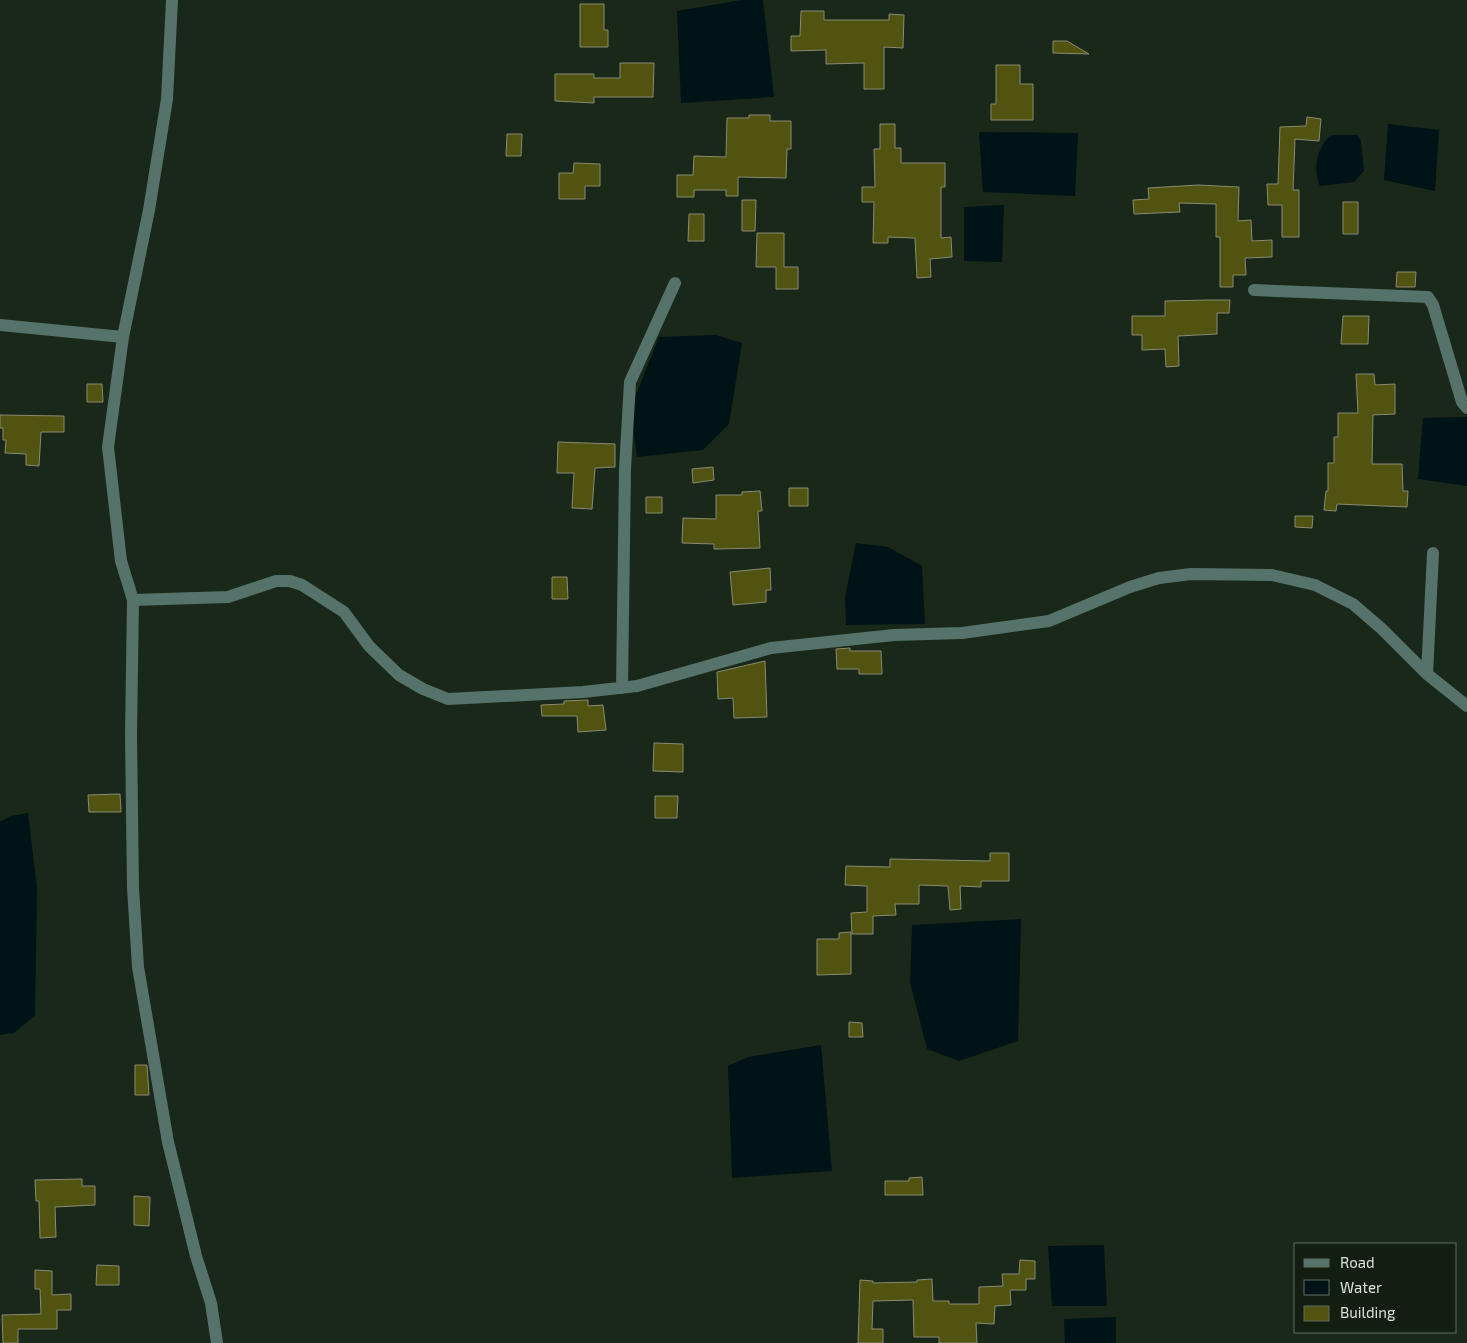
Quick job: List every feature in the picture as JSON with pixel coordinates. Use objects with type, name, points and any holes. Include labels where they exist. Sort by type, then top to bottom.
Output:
[{"type":"street","points":[[172,0],[166,99],[149,210],[123,337],[108,447],[122,561],[133,600],[131,744],[133,888],[138,967],[168,1142],[196,1256],[211,1303],[217,1343]]},
{"type":"street","points":[[622,688],[626,468],[630,382],[674,283]]},
{"type":"street","points":[[1254,290],[1428,297],[1433,305],[1462,402],[1467,408]]},
{"type":"street","points":[[0,325],[123,337]]},
{"type":"street","points":[[1427,674],[1433,554]]},
{"type":"street","points":[[133,600],[228,597],[276,582],[290,582],[302,585],[344,612],[369,646],[399,674],[423,689],[448,699],[583,692],[636,686],[771,648],[894,635],[962,633],[1049,621],[1130,586],[1159,578],[1192,574],[1272,575],[1315,585],[1353,604],[1382,629],[1427,674],[1467,706]]},
{"type":"water","points":[[741,0],[763,0],[774,97],[681,103],[677,11]]},
{"type":"water","points":[[1388,124],[1439,130],[1435,191],[1384,180]]},
{"type":"water","points":[[979,132],[1078,133],[1075,196],[983,192]]},
{"type":"water","points":[[1332,135],[1357,135],[1361,141],[1364,171],[1354,182],[1320,186],[1316,173],[1317,158],[1323,145]]},
{"type":"water","points":[[1004,205],[1002,262],[964,261],[964,207]]},
{"type":"water","points":[[716,335],[742,343],[729,424],[703,450],[637,457],[630,410],[659,337]]},
{"type":"water","points":[[1467,417],[1467,486],[1418,479],[1423,418]]},
{"type":"water","points":[[856,543],[888,547],[922,566],[925,624],[846,625],[845,597]]},
{"type":"water","points":[[28,813],[37,888],[35,1015],[14,1033],[0,1035],[0,822],[11,816]]},
{"type":"water","points":[[1021,919],[1018,1041],[959,1061],[927,1049],[910,982],[912,925]]},
{"type":"water","points":[[821,1045],[832,1171],[732,1178],[728,1066],[748,1057]]},
{"type":"water","points":[[1104,1245],[1107,1306],[1052,1306],[1048,1246]]},
{"type":"water","points":[[1116,1317],[1116,1343],[1065,1343],[1064,1319]]},
{"type":"building","points":[[580,4],[604,4],[604,30],[608,30],[608,47],[580,47]]},
{"type":"building","points":[[801,11],[824,11],[824,20],[889,20],[889,14],[904,15],[903,48],[884,47],[884,89],[864,89],[864,63],[826,64],[826,50],[791,51],[791,36],[800,36]]},
{"type":"building","points":[[1053,41],[1067,41],[1089,54],[1053,53]]},
{"type":"building","points":[[620,63],[654,63],[653,97],[594,97],[594,103],[555,101],[555,74],[594,74],[594,78],[620,78]]},
{"type":"building","points":[[996,65],[1020,65],[1020,84],[1033,84],[1033,120],[991,120],[991,104],[996,104]]},
{"type":"building","points":[[749,115],[770,115],[770,121],[791,121],[791,149],[787,149],[786,178],[738,177],[738,196],[726,196],[726,190],[694,190],[694,197],[677,197],[677,175],[693,175],[694,156],[726,157],[727,118],[749,118]]},
{"type":"building","points":[[1307,117],[1321,119],[1319,141],[1295,139],[1293,190],[1299,190],[1299,237],[1282,237],[1282,205],[1268,205],[1267,184],[1278,184],[1280,127],[1306,126]]},
{"type":"building","points":[[880,124],[895,124],[895,148],[901,148],[901,163],[945,163],[945,187],[941,187],[941,238],[951,237],[952,257],[930,259],[931,277],[917,278],[915,238],[888,237],[888,243],[873,243],[874,202],[862,202],[862,187],[875,187],[874,149],[880,149]]},
{"type":"building","points":[[507,134],[522,134],[521,156],[506,156]]},
{"type":"building","points":[[574,163],[600,164],[600,186],[585,186],[585,199],[559,199],[559,173],[573,173]]},
{"type":"building","points":[[1198,185],[1239,187],[1238,221],[1251,220],[1252,241],[1272,240],[1272,257],[1245,258],[1246,275],[1233,275],[1233,287],[1220,287],[1220,237],[1216,237],[1216,204],[1179,203],[1180,212],[1134,214],[1133,200],[1149,199],[1148,188]]},
{"type":"building","points":[[742,200],[756,200],[755,231],[742,231]]},
{"type":"building","points":[[1343,202],[1358,202],[1358,234],[1343,234]]},
{"type":"building","points":[[689,214],[704,214],[704,241],[688,241]]},
{"type":"building","points":[[757,233],[784,233],[784,267],[798,267],[798,289],[776,289],[776,267],[756,267]]},
{"type":"building","points":[[1397,272],[1416,272],[1415,287],[1396,287]]},
{"type":"building","points":[[1230,300],[1229,313],[1217,313],[1217,334],[1178,336],[1179,366],[1166,367],[1165,349],[1142,350],[1142,335],[1132,335],[1132,316],[1165,316],[1165,301]]},
{"type":"building","points":[[1343,316],[1369,316],[1368,344],[1341,344]]},
{"type":"building","points":[[1356,374],[1374,374],[1375,385],[1395,384],[1395,414],[1373,415],[1372,464],[1402,464],[1403,491],[1408,491],[1407,507],[1337,504],[1336,511],[1324,510],[1326,491],[1328,491],[1328,463],[1334,463],[1334,437],[1338,437],[1338,413],[1358,413]]},
{"type":"building","points":[[87,384],[102,384],[103,402],[87,402]]},
{"type":"building","points":[[0,415],[64,416],[64,432],[41,432],[39,466],[26,465],[26,454],[5,453],[6,440],[3,440],[3,428],[0,428]]},
{"type":"building","points":[[558,442],[615,444],[615,467],[595,468],[592,509],[572,508],[574,473],[557,473]]},
{"type":"building","points":[[713,467],[714,480],[693,483],[692,469]]},
{"type":"building","points":[[789,488],[808,488],[808,506],[789,506]]},
{"type":"building","points":[[760,491],[762,511],[758,511],[760,548],[714,549],[714,544],[682,543],[683,518],[716,519],[716,495],[742,495],[742,492]]},
{"type":"building","points":[[646,497],[662,497],[662,513],[646,513]]},
{"type":"building","points":[[1295,516],[1313,516],[1312,528],[1295,527]]},
{"type":"building","points":[[770,568],[771,590],[766,590],[766,602],[733,605],[730,572]]},
{"type":"building","points":[[552,577],[567,577],[568,599],[552,599]]},
{"type":"building","points":[[850,648],[850,651],[881,651],[882,674],[859,674],[859,669],[837,669],[836,649]]},
{"type":"building","points":[[765,661],[767,717],[734,718],[733,698],[718,699],[717,672]]},
{"type":"building","points":[[588,700],[588,706],[603,705],[606,730],[578,732],[577,716],[542,716],[541,705],[564,704],[564,701]]},
{"type":"building","points":[[654,743],[683,744],[683,772],[653,771]]},
{"type":"building","points":[[120,794],[121,812],[89,812],[88,795]]},
{"type":"building","points":[[655,796],[678,796],[677,818],[655,818]]},
{"type":"building","points":[[990,853],[1009,853],[1009,881],[981,881],[981,887],[960,886],[961,909],[950,910],[948,886],[919,885],[919,904],[895,904],[896,915],[873,916],[873,934],[852,934],[851,913],[867,912],[867,886],[845,885],[846,866],[890,867],[890,859],[990,861]]},
{"type":"building","points":[[851,932],[851,974],[817,975],[817,939],[839,939],[839,933]]},
{"type":"building","points":[[849,1022],[862,1023],[863,1037],[849,1037]]},
{"type":"building","points":[[135,1065],[147,1065],[149,1095],[135,1095]]},
{"type":"building","points":[[922,1177],[923,1195],[885,1195],[885,1181],[909,1181],[909,1178]]},
{"type":"building","points":[[82,1179],[82,1186],[95,1186],[95,1205],[55,1207],[56,1237],[40,1238],[39,1201],[36,1201],[35,1180]]},
{"type":"building","points":[[134,1196],[150,1197],[149,1226],[134,1225]]},
{"type":"building","points":[[1020,1260],[1035,1261],[1035,1279],[1026,1279],[1026,1290],[1010,1290],[1011,1305],[995,1306],[994,1324],[976,1323],[977,1343],[939,1343],[939,1337],[914,1337],[913,1300],[873,1301],[872,1329],[883,1329],[883,1343],[858,1343],[860,1280],[873,1281],[873,1283],[917,1282],[917,1280],[932,1279],[933,1301],[949,1301],[949,1304],[979,1304],[979,1287],[1003,1286],[1002,1274],[1019,1274]]},
{"type":"building","points":[[97,1265],[119,1266],[119,1285],[96,1285]]},
{"type":"building","points":[[35,1270],[52,1271],[52,1295],[71,1294],[71,1310],[57,1310],[57,1329],[18,1329],[18,1343],[3,1343],[2,1315],[41,1314],[40,1289],[35,1289]]}]
